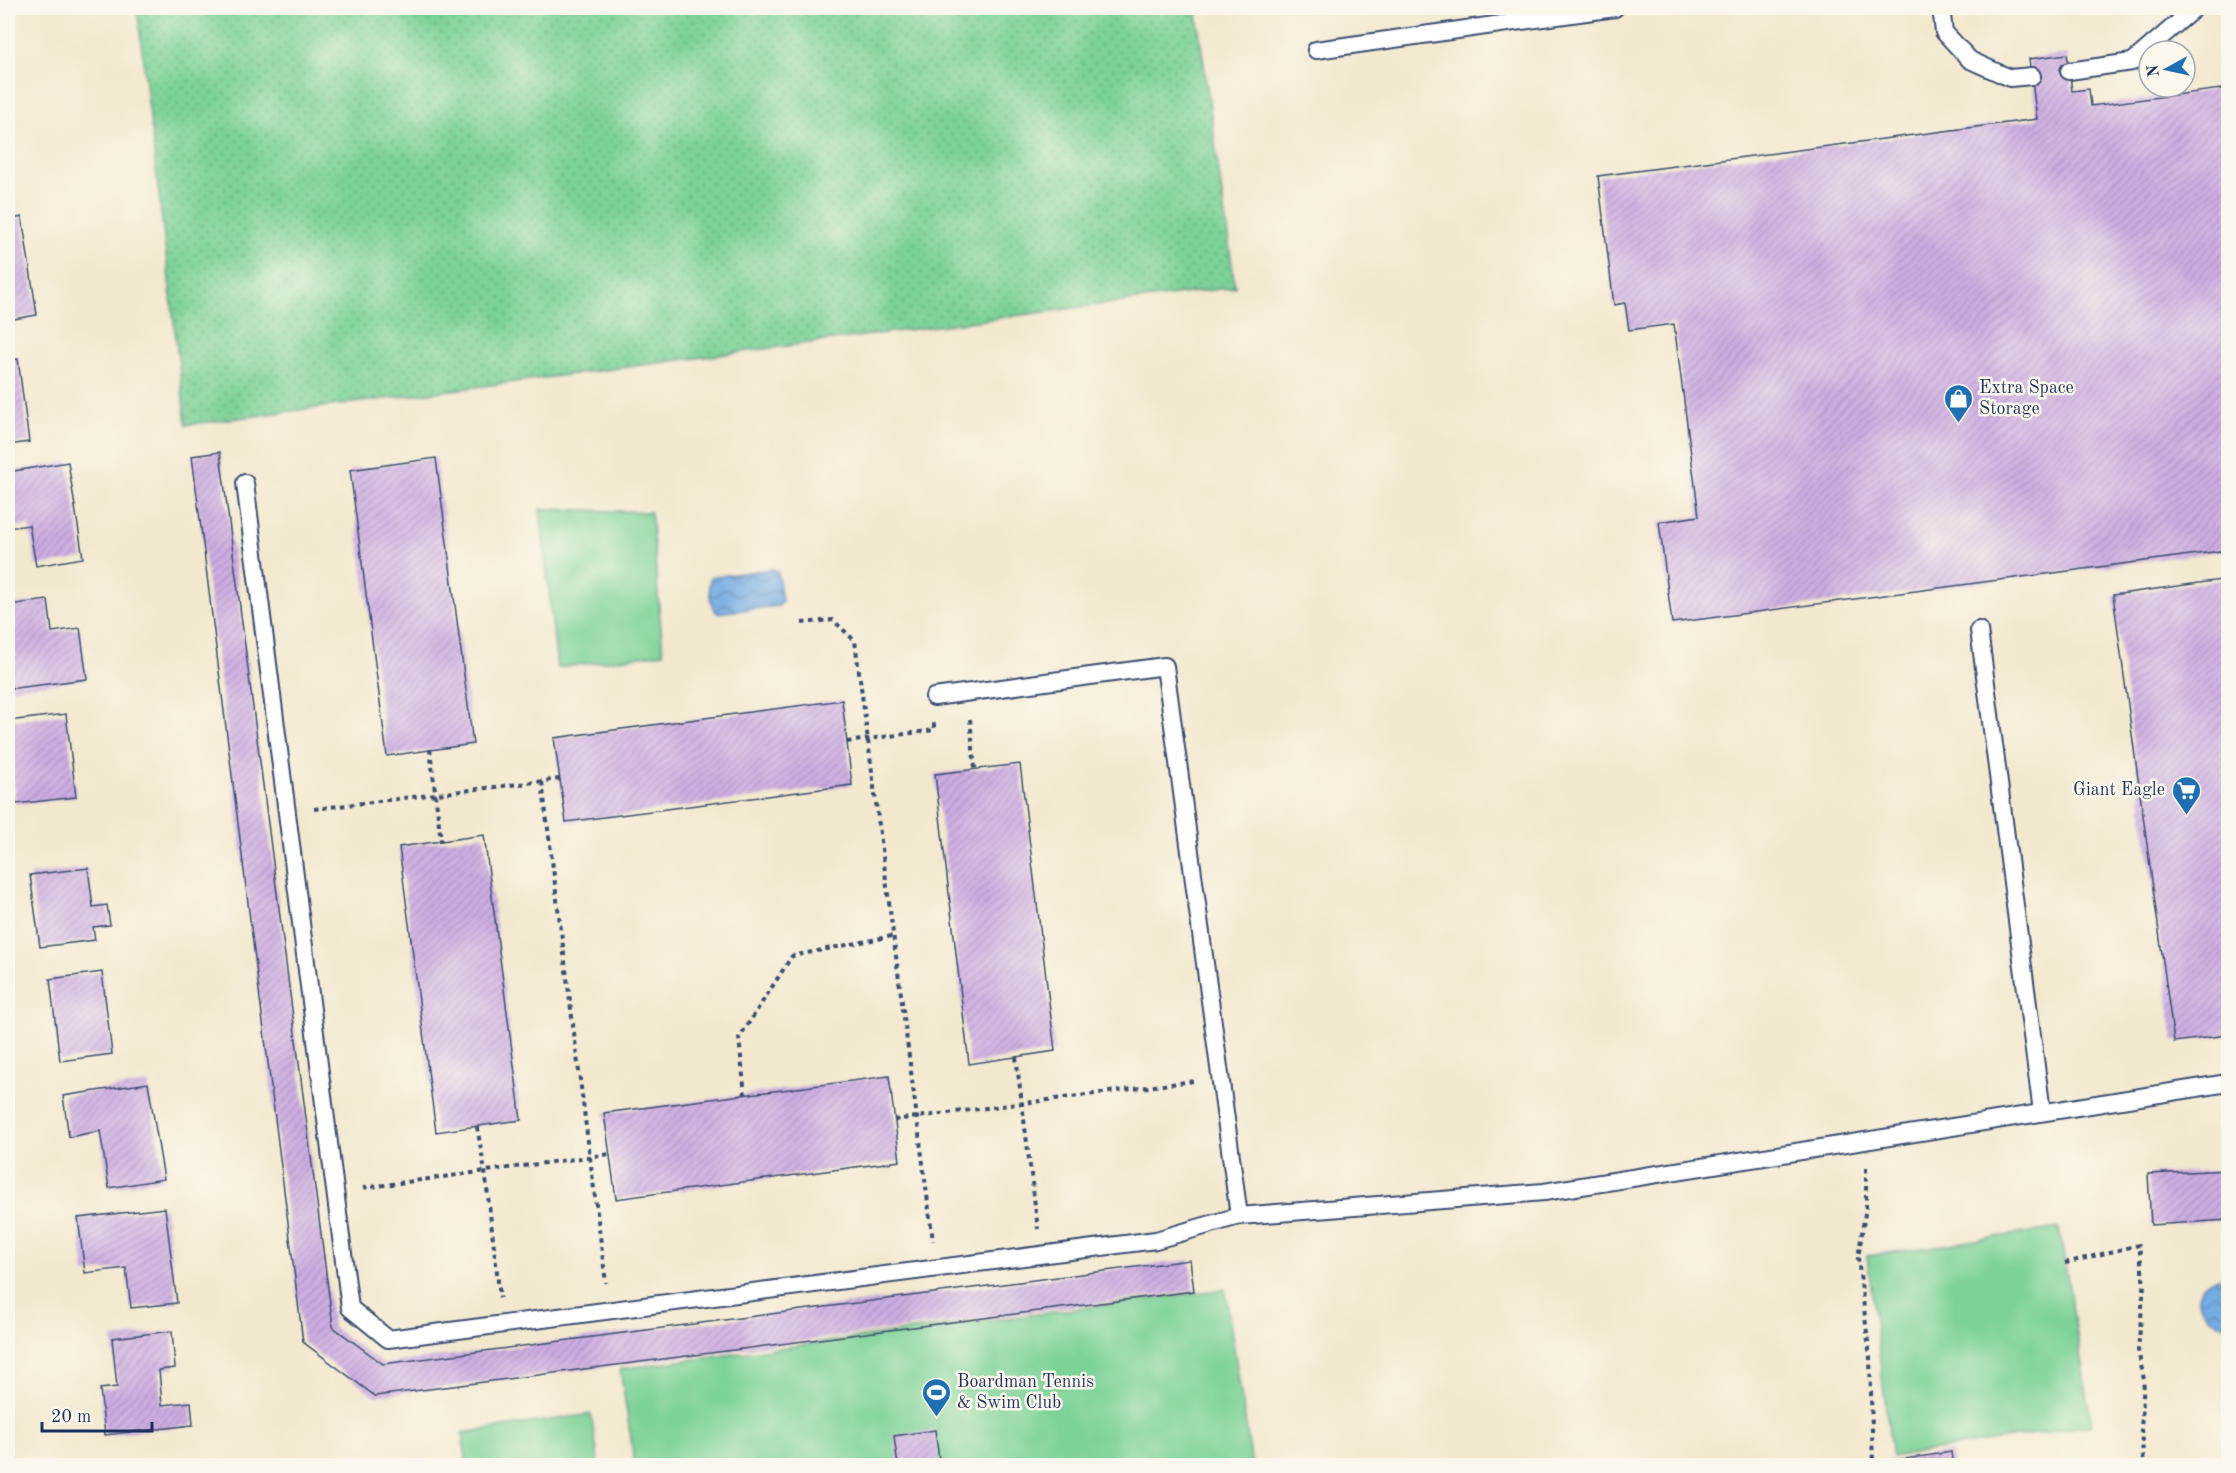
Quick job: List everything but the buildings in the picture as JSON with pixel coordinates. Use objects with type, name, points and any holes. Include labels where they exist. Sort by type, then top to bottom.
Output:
[{"type":"lane","points":[[1316,50],[1615,8]]},
{"type":"lane","points":[[1941,8],[1944,32],[1970,60],[2010,78],[2031,76]]},
{"type":"lane","points":[[2069,71],[2132,62],[2195,8]]},
{"type":"lane","points":[[245,483],[350,1308],[388,1339],[1156,1240],[1239,1216],[1544,1192],[2229,1083]]},
{"type":"lane","points":[[1979,630],[2042,1112]]},
{"type":"lane","points":[[934,697],[1165,666],[1239,1216]]},
{"type":"path","points":[[802,623],[833,620],[855,640],[937,1269]]},
{"type":"path","points":[[967,693],[975,769]]},
{"type":"path","points":[[847,742],[934,730],[934,697]]},
{"type":"path","points":[[430,749],[441,841]]},
{"type":"path","points":[[287,812],[560,779]]},
{"type":"path","points":[[542,782],[588,1157],[610,1311]]},
{"type":"path","points":[[745,1095],[739,1038],[792,956],[892,936]]},
{"type":"path","points":[[1016,1057],[1041,1255]]},
{"type":"path","points":[[894,1120],[1221,1078]]},
{"type":"path","points":[[477,1127],[486,1171],[503,1324]]},
{"type":"path","points":[[1865,1140],[1866,1208],[1858,1258],[1870,1358],[1873,1466]]},
{"type":"path","points":[[335,1192],[610,1154]]},
{"type":"path","points":[[2065,1263],[2139,1245],[2144,1285],[2138,1350],[2144,1380],[2141,1430],[2144,1466]]},
{"type":"green space","points":[[137,8],[1196,8],[1235,287],[186,425]]},
{"type":"green space","points":[[540,509],[651,512],[663,653],[557,668]]},
{"type":"green space","points":[[2059,1228],[2092,1425],[1892,1457],[1867,1256]]},
{"type":"green space","name":"Boardman Tennis & Swim Club","points":[[1225,1289],[1252,1465],[635,1465],[620,1369]]},
{"type":"green space","points":[[591,1414],[599,1465],[467,1465],[462,1433]]},
{"type":"water","points":[[773,569],[778,573],[782,601],[779,606],[717,613],[709,590],[711,577]]},
{"type":"water","points":[[2228,1276],[2228,1326],[2216,1322],[2207,1315],[2201,1308],[2199,1300],[2200,1291],[2205,1284]]},
{"type":"place","name":"Extra Space Storage","points":[[1958,424]]},
{"type":"place","name":"Giant Eagle","points":[[2186,816]]},
{"type":"place","name":"Boardman Tennis & Swim Club","points":[[936,1418]]}]
